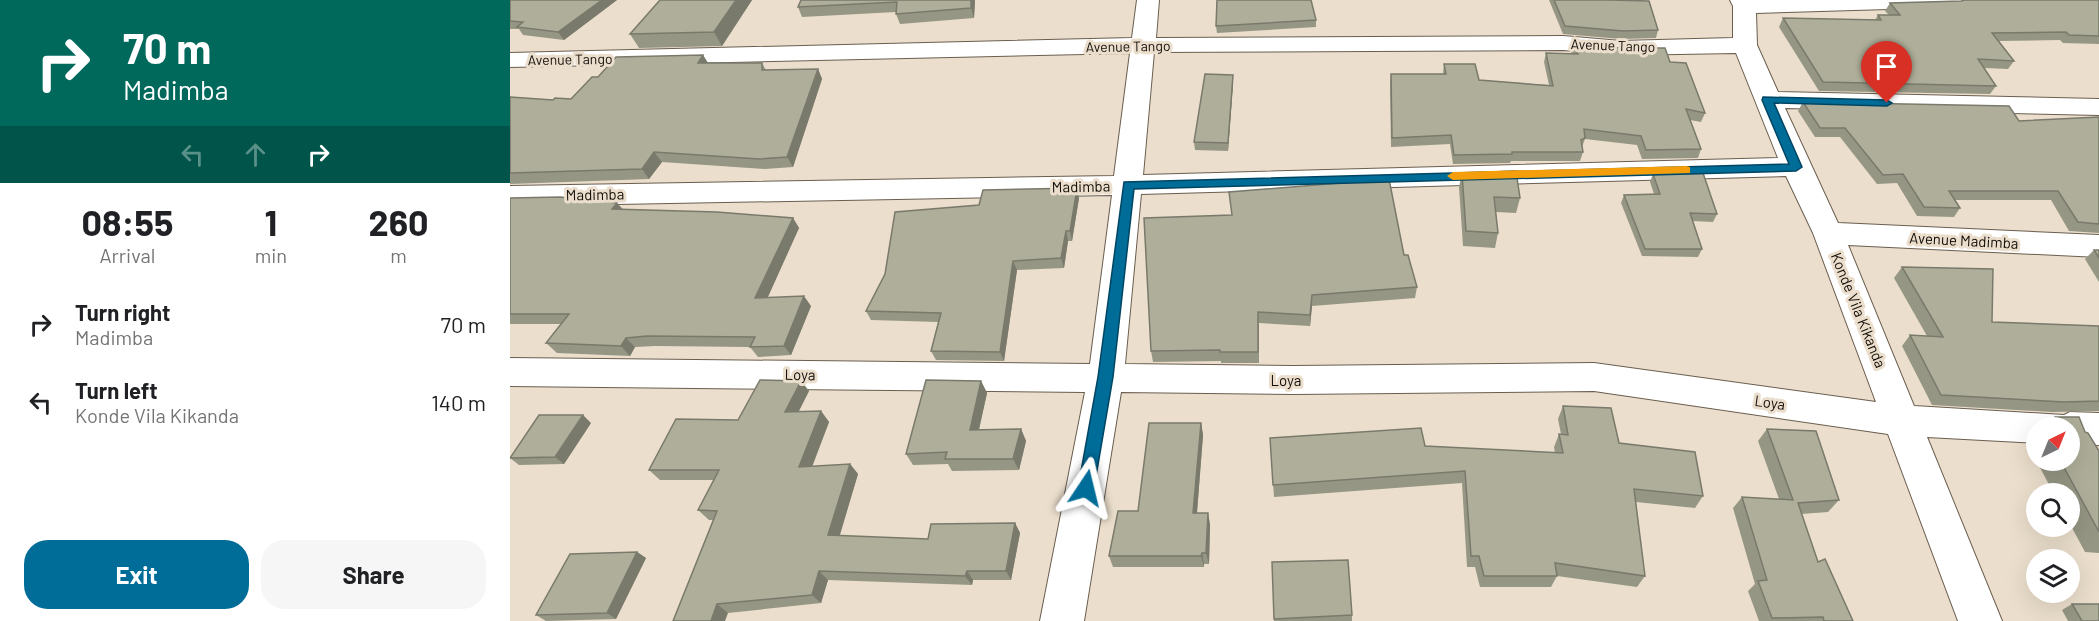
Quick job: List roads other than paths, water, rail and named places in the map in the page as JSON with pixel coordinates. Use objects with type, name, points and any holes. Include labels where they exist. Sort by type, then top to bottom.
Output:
[{"type":"street","points":[[1062,621],[1106,377],[1148,0]]},
{"type":"street","points":[[1742,3],[1956,0]]},
{"type":"street","name":"Konde Vila Kikanda","points":[[1742,3],[1745,45],[1796,167],[1828,233],[1904,421],[1980,621]]},
{"type":"street","name":"Avenue Tango","points":[[510,60],[1143,45],[1563,43],[1621,48],[1745,45]]},
{"type":"street","points":[[1767,100],[2099,107]]},
{"type":"street","name":"Madimba","points":[[510,196],[1128,185],[1796,167]]},
{"type":"street","name":"Avenue Madimba","points":[[1828,233],[2099,246]]},
{"type":"street","name":"Loya","points":[[510,372],[1106,377],[1294,381],[1594,377],[1904,421],[2026,427]]},
{"type":"street","points":[[2080,428],[2099,429]]}]
